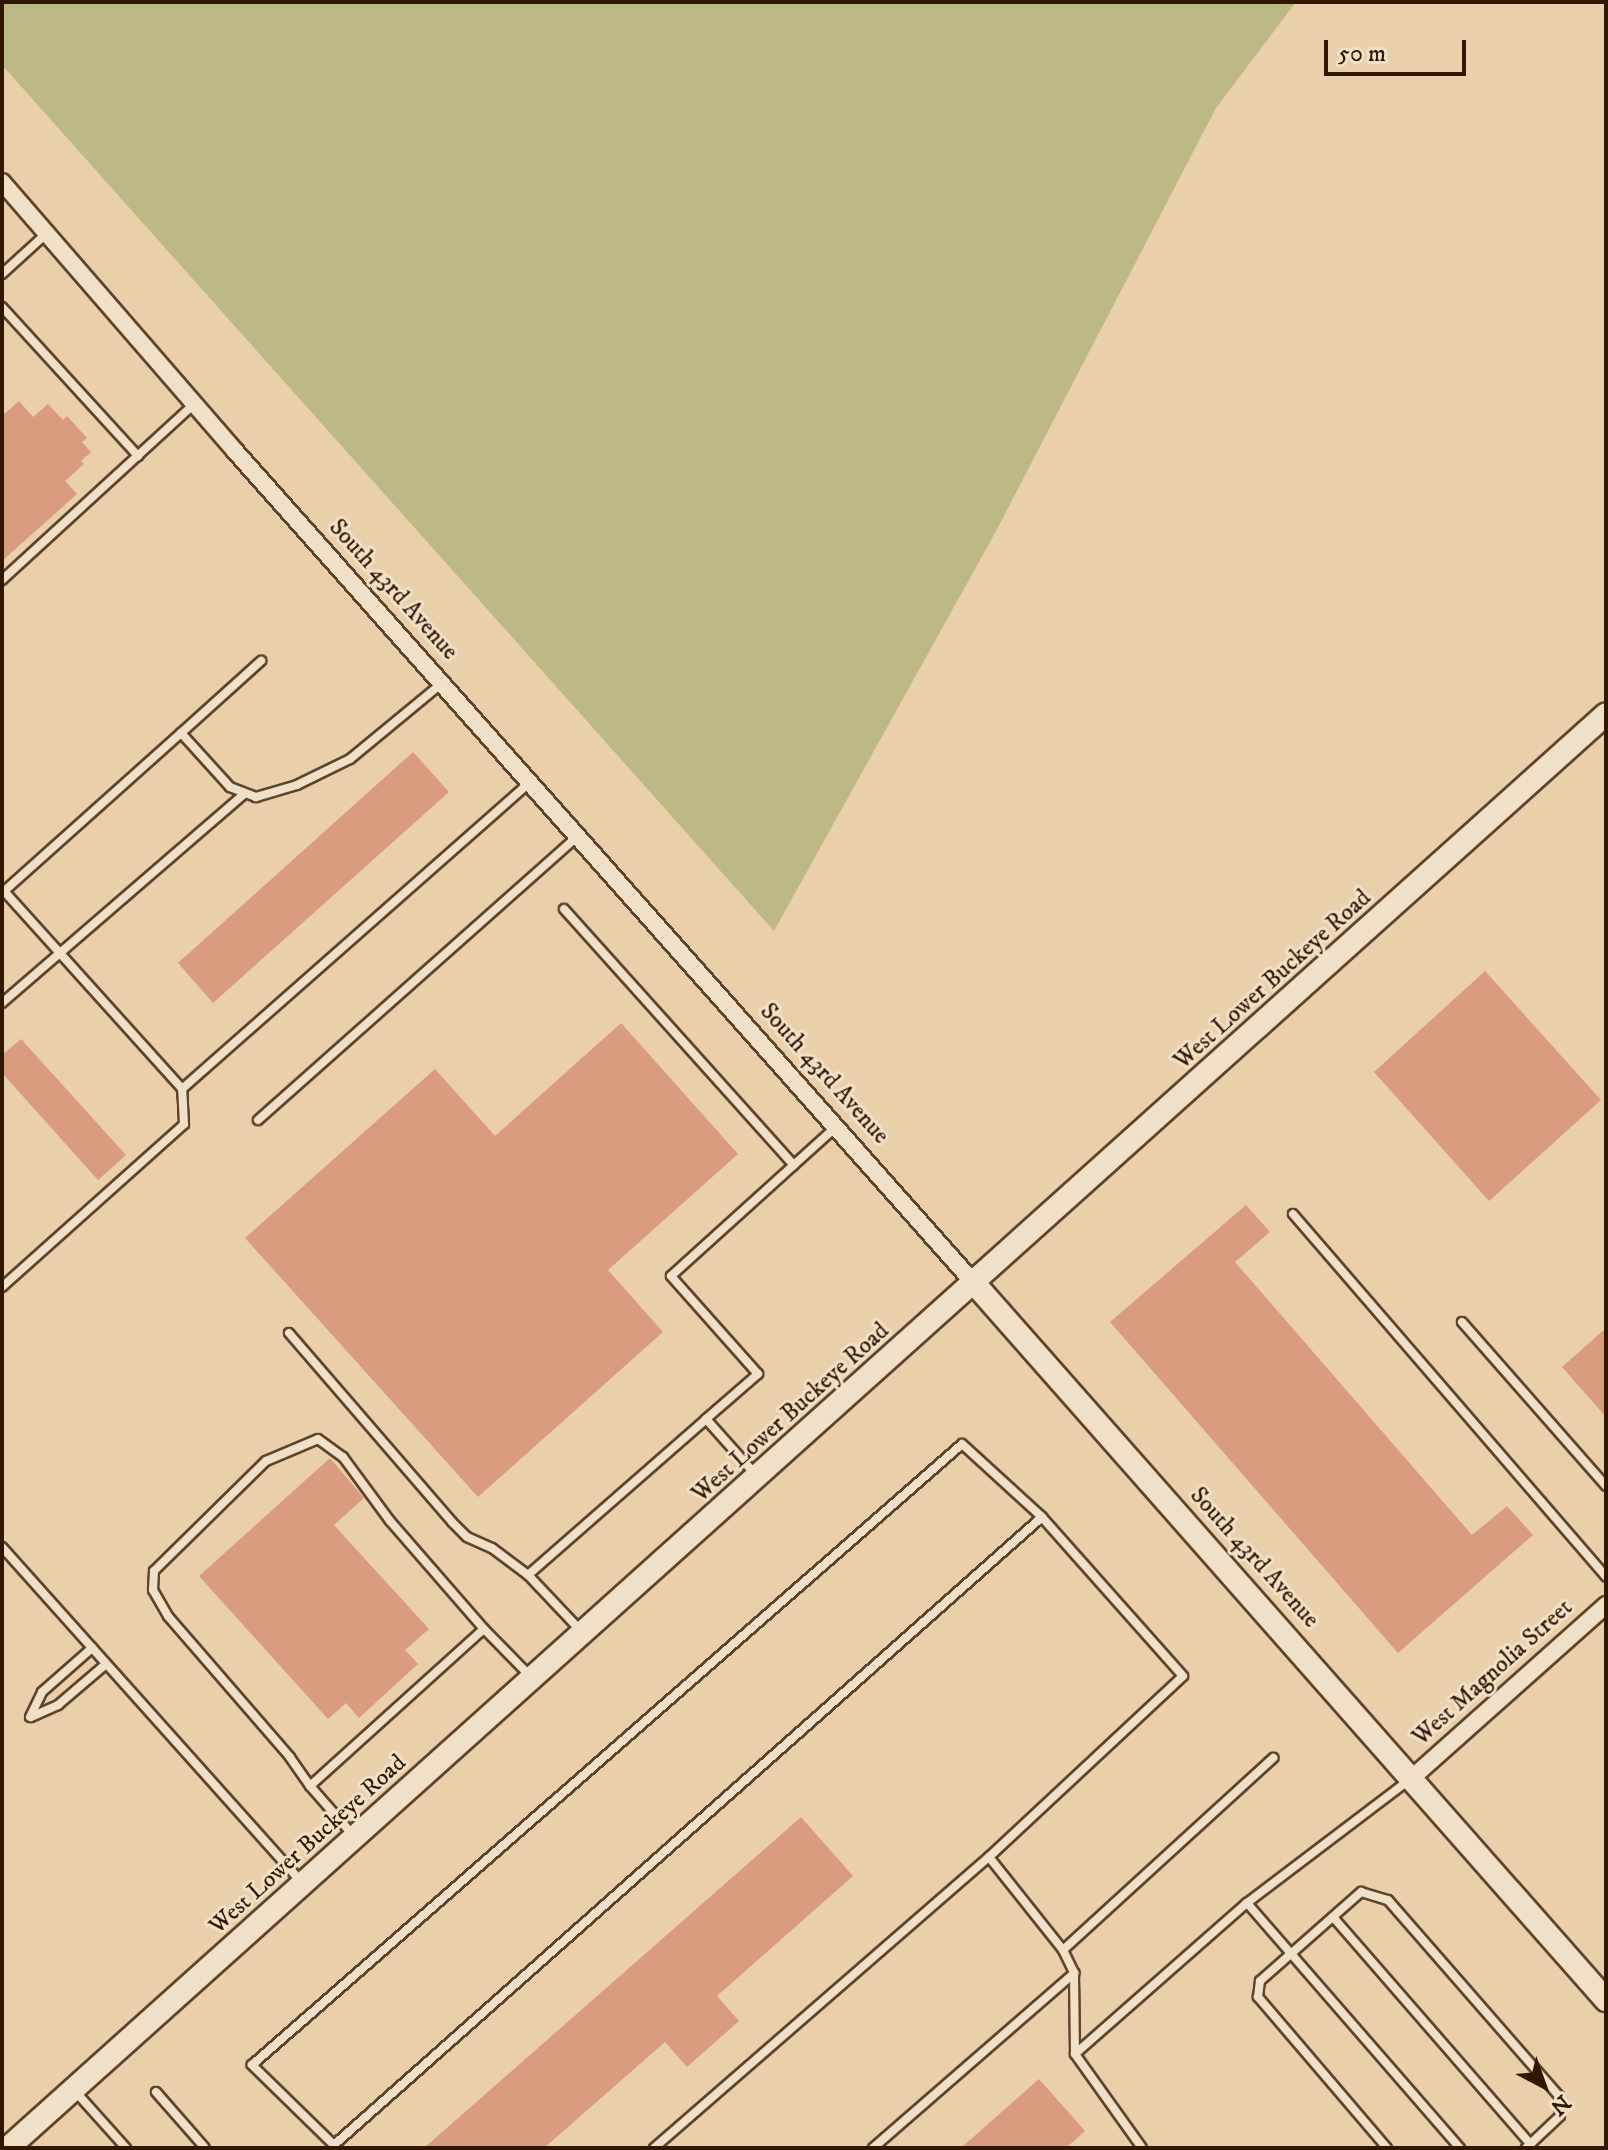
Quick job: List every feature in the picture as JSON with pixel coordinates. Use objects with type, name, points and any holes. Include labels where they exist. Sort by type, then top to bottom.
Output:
[{"type":"main road","name":"West Lower Buckeye Road","points":[[8,2148],[584,1635],[1606,714]]},
{"type":"main road","name":"South 43rd Avenue","points":[[974,1283],[1413,1777],[1606,2000]]},
{"type":"street","name":"South 43rd Avenue","points":[[2,182],[194,404],[974,1283]]},
{"type":"street","name":"West Magnolia Street","points":[[1413,1777],[1606,1605]]},
{"type":"lane","points":[[2,274],[47,234]]},
{"type":"lane","points":[[2,307],[138,456]]},
{"type":"lane","points":[[2,580],[194,404]]},
{"type":"lane","points":[[2,1287],[184,1124],[182,1089],[3,892],[261,661]]},
{"type":"lane","points":[[181,733],[230,787],[256,797],[297,785],[350,759],[441,683]]},
{"type":"lane","points":[[182,1089],[530,783]]},
{"type":"lane","points":[[2,1003],[245,793]]},
{"type":"lane","points":[[258,1120],[578,837]]},
{"type":"lane","points":[[564,909],[794,1165]]},
{"type":"lane","points":[[528,1575],[758,1374],[671,1276],[836,1127]]},
{"type":"lane","points":[[1293,1214],[1606,1577]]},
{"type":"lane","points":[[1462,1322],[1606,1486]]},
{"type":"lane","points":[[289,1333],[452,1522],[467,1537],[492,1548],[528,1575],[584,1635]]},
{"type":"lane","points":[[706,1419],[758,1478]]},
{"type":"lane","points":[[355,1837],[168,1616],[153,1590],[154,1571],[266,1461],[318,1439],[343,1457],[390,1521],[532,1679]]},
{"type":"lane","points":[[654,2148],[989,1857],[1183,1676],[1042,1517],[962,1444],[252,2065],[334,2146],[1042,1517]]},
{"type":"lane","points":[[2,1547],[303,1883]]},
{"type":"lane","points":[[310,1786],[484,1629]]},
{"type":"lane","points":[[92,1648],[42,1692],[30,1717],[58,1705],[106,1664]]},
{"type":"lane","points":[[1063,1950],[1273,1758]]},
{"type":"lane","points":[[1075,2054],[1247,1903],[1413,1777]]},
{"type":"lane","points":[[989,1857],[1063,1950],[1074,1973],[1075,2054],[1142,2148]]},
{"type":"lane","points":[[1333,1917],[1528,2146],[1560,2116],[1559,2096],[1388,1900],[1361,1892],[1260,1981],[1258,1997],[1387,2148]]},
{"type":"lane","points":[[1247,1903],[1460,2148]]},
{"type":"lane","points":[[873,2148],[1074,1973]]},
{"type":"lane","points":[[74,2089],[126,2148]]},
{"type":"lane","points":[[156,2092],[205,2148]]},
{"type":"shaded area","points":[[2,2],[1296,2],[1216,108],[995,533],[774,931],[2,65]]},
{"type":"building","points":[[19,401],[33,417],[48,404],[63,420],[67,416],[87,438],[82,442],[91,452],[81,461],[84,464],[65,481],[77,494],[2,561],[2,416]]},
{"type":"building","points":[[413,752],[449,792],[213,1003],[178,963]]},
{"type":"building","points":[[1485,971],[1601,1100],[1489,1201],[1374,1072]]},
{"type":"building","points":[[621,1023],[738,1154],[608,1270],[663,1332],[478,1497],[245,1238],[435,1069],[495,1136]]},
{"type":"building","points":[[21,1039],[126,1155],[98,1180],[2,1073],[2,1055]]},
{"type":"building","points":[[1246,1205],[1270,1232],[1235,1262],[1472,1535],[1507,1506],[1533,1535],[1398,1653],[1110,1322]]},
{"type":"building","points":[[1606,1328],[1606,1417],[1562,1367]]},
{"type":"building","points":[[330,1458],[364,1498],[334,1525],[429,1629],[405,1650],[418,1664],[359,1718],[346,1703],[328,1719],[199,1576]]},
{"type":"building","points":[[801,1817],[853,1876],[717,1996],[739,2021],[687,2067],[665,2042],[544,2148],[424,2148]]},
{"type":"building","points":[[1039,2079],[1085,2131],[1066,2148],[961,2148]]}]
